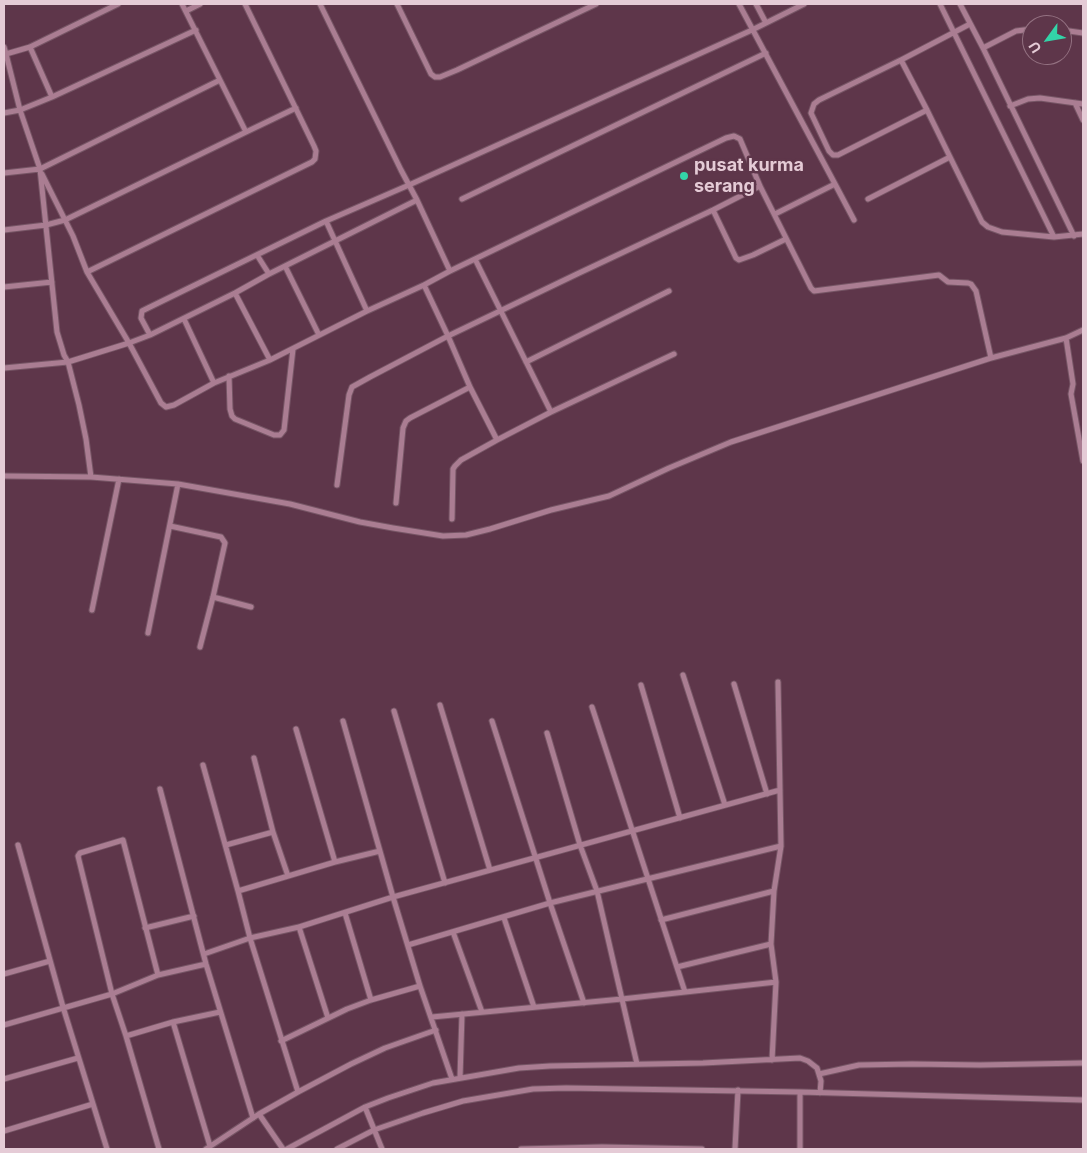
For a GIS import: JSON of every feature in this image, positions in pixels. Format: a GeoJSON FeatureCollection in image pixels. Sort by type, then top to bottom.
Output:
{"type":"FeatureCollection","features":[{"type":"Feature","properties":{"kind":"street"},"geometry":{"type":"LineString","coordinates":[[5,54],[30,48],[118,4]]}},
{"type":"Feature","properties":{"kind":"street"},"geometry":{"type":"LineString","coordinates":[[182,4],[246,132]]}},
{"type":"Feature","properties":{"kind":"street"},"geometry":{"type":"LineString","coordinates":[[186,11],[200,4]]}},
{"type":"Feature","properties":{"kind":"street"},"geometry":{"type":"LineString","coordinates":[[87,272],[315,159],[316,151],[245,4]]}},
{"type":"Feature","properties":{"kind":"street"},"geometry":{"type":"LineString","coordinates":[[320,4],[417,200],[450,272]]}},
{"type":"Feature","properties":{"kind":"street"},"geometry":{"type":"LineString","coordinates":[[397,4],[431,74],[435,77],[440,77],[457,70],[596,4]]}},
{"type":"Feature","properties":{"kind":"street"},"geometry":{"type":"LineString","coordinates":[[739,4],[854,220]]}},
{"type":"Feature","properties":{"kind":"street"},"geometry":{"type":"LineString","coordinates":[[756,4],[766,23]]}},
{"type":"Feature","properties":{"kind":"street"},"geometry":{"type":"LineString","coordinates":[[150,335],[141,318],[142,311],[326,221],[752,30],[804,4]]}},
{"type":"Feature","properties":{"kind":"street"},"geometry":{"type":"LineString","coordinates":[[940,4],[1054,237]]}},
{"type":"Feature","properties":{"kind":"street"},"geometry":{"type":"LineString","coordinates":[[960,4],[1074,236]]}},
{"type":"Feature","properties":{"kind":"street"},"geometry":{"type":"LineString","coordinates":[[927,110],[838,155],[833,155],[829,152],[811,113],[814,104],[970,24]]}},
{"type":"Feature","properties":{"kind":"street"},"geometry":{"type":"LineString","coordinates":[[4,112],[20,110],[52,97],[196,30]]}},
{"type":"Feature","properties":{"kind":"street"},"geometry":{"type":"LineString","coordinates":[[983,48],[1016,31],[1022,30]]}},
{"type":"Feature","properties":{"kind":"street"},"geometry":{"type":"LineString","coordinates":[[4,47],[20,110],[40,169],[65,220],[87,272],[129,343],[161,403],[166,407],[174,405],[229,376],[270,360],[367,311],[726,138],[734,136],[740,139],[760,186],[809,285],[814,291],[936,275],[941,276],[948,282],[971,284],[976,291],[991,358]]}},
{"type":"Feature","properties":{"kind":"street"},"geometry":{"type":"LineString","coordinates":[[30,48],[52,97]]}},
{"type":"Feature","properties":{"kind":"street"},"geometry":{"type":"LineString","coordinates":[[462,199],[766,53]]}},
{"type":"Feature","properties":{"kind":"street"},"geometry":{"type":"LineString","coordinates":[[901,60],[982,222],[988,227],[1002,232],[1054,237],[1083,234]]}},
{"type":"Feature","properties":{"kind":"street"},"geometry":{"type":"LineString","coordinates":[[4,172],[40,169],[220,80]]}},
{"type":"Feature","properties":{"kind":"street"},"geometry":{"type":"LineString","coordinates":[[1010,106],[1028,99],[1040,98],[1083,104]]}},
{"type":"Feature","properties":{"kind":"street"},"geometry":{"type":"LineString","coordinates":[[1075,103],[1083,120]]}},
{"type":"Feature","properties":{"kind":"street"},"geometry":{"type":"LineString","coordinates":[[4,230],[46,225],[65,220],[296,108]]}},
{"type":"Feature","properties":{"kind":"street"},"geometry":{"type":"LineString","coordinates":[[868,199],[950,157]]}},
{"type":"Feature","properties":{"kind":"street"},"geometry":{"type":"LineString","coordinates":[[40,169],[57,332],[68,362],[79,405],[91,477]]}},
{"type":"Feature","properties":{"kind":"street"},"geometry":{"type":"LineString","coordinates":[[775,214],[835,184]]}},
{"type":"Feature","properties":{"kind":"street"},"geometry":{"type":"LineString","coordinates":[[337,485],[349,395],[352,387],[448,336],[760,186]]}},
{"type":"Feature","properties":{"kind":"street"},"geometry":{"type":"LineString","coordinates":[[4,368],[68,362],[150,335],[417,200]]}},
{"type":"Feature","properties":{"kind":"street"},"geometry":{"type":"LineString","coordinates":[[713,210],[736,258],[739,260],[786,239]]}},
{"type":"Feature","properties":{"kind":"street"},"geometry":{"type":"LineString","coordinates":[[326,221],[367,311]]}},
{"type":"Feature","properties":{"kind":"street"},"geometry":{"type":"LineString","coordinates":[[257,255],[268,274]]}},
{"type":"Feature","properties":{"kind":"street"},"geometry":{"type":"LineString","coordinates":[[475,259],[551,412]]}},
{"type":"Feature","properties":{"kind":"street"},"geometry":{"type":"LineString","coordinates":[[285,266],[318,335]]}},
{"type":"Feature","properties":{"kind":"street"},"geometry":{"type":"LineString","coordinates":[[4,287],[52,282]]}},
{"type":"Feature","properties":{"kind":"street"},"geometry":{"type":"LineString","coordinates":[[424,285],[470,387],[497,440]]}},
{"type":"Feature","properties":{"kind":"street"},"geometry":{"type":"LineString","coordinates":[[526,362],[669,291]]}},
{"type":"Feature","properties":{"kind":"street"},"geometry":{"type":"LineString","coordinates":[[234,293],[270,360]]}},
{"type":"Feature","properties":{"kind":"street"},"geometry":{"type":"LineString","coordinates":[[184,319],[214,383]]}},
{"type":"Feature","properties":{"kind":"street"},"geometry":{"type":"LineString","coordinates":[[4,476],[91,477],[178,484],[290,504],[360,522],[393,528],[443,536],[466,535],[551,510],[609,496],[731,442],[991,358],[1066,338],[1083,330]]}},
{"type":"Feature","properties":{"kind":"street"},"geometry":{"type":"LineString","coordinates":[[1066,338],[1073,384],[1071,394],[1072,405],[1083,461]]}},
{"type":"Feature","properties":{"kind":"street"},"geometry":{"type":"LineString","coordinates":[[229,376],[232,416],[274,435],[280,435],[284,430],[293,349]]}},
{"type":"Feature","properties":{"kind":"street"},"geometry":{"type":"LineString","coordinates":[[452,519],[454,469],[461,460],[551,412],[674,354]]}},
{"type":"Feature","properties":{"kind":"street"},"geometry":{"type":"LineString","coordinates":[[396,503],[402,428],[410,418],[470,387]]}},
{"type":"Feature","properties":{"kind":"street"},"geometry":{"type":"LineString","coordinates":[[92,610],[119,479]]}},
{"type":"Feature","properties":{"kind":"street"},"geometry":{"type":"LineString","coordinates":[[148,633],[178,484]]}},
{"type":"Feature","properties":{"kind":"street"},"geometry":{"type":"LineString","coordinates":[[170,526],[221,537],[224,541],[225,546],[200,647]]}},
{"type":"Feature","properties":{"kind":"street"},"geometry":{"type":"LineString","coordinates":[[213,597],[251,607]]}},
{"type":"Feature","properties":{"kind":"street"},"geometry":{"type":"LineString","coordinates":[[683,675],[724,805]]}},
{"type":"Feature","properties":{"kind":"street"},"geometry":{"type":"LineString","coordinates":[[772,1060],[776,982],[771,944],[774,891],[781,846],[778,682]]}},
{"type":"Feature","properties":{"kind":"street"},"geometry":{"type":"LineString","coordinates":[[734,684],[767,794]]}},
{"type":"Feature","properties":{"kind":"street"},"geometry":{"type":"LineString","coordinates":[[640,685],[680,818]]}},
{"type":"Feature","properties":{"kind":"street"},"geometry":{"type":"LineString","coordinates":[[440,705],[490,870]]}},
{"type":"Feature","properties":{"kind":"street"},"geometry":{"type":"LineString","coordinates":[[592,707],[685,992]]}},
{"type":"Feature","properties":{"kind":"street"},"geometry":{"type":"LineString","coordinates":[[394,711],[445,883]]}},
{"type":"Feature","properties":{"kind":"street"},"geometry":{"type":"LineString","coordinates":[[343,721],[420,986],[452,1080]]}},
{"type":"Feature","properties":{"kind":"street"},"geometry":{"type":"LineString","coordinates":[[492,721],[550,903],[584,1002]]}},
{"type":"Feature","properties":{"kind":"street"},"geometry":{"type":"LineString","coordinates":[[296,729],[335,862]]}},
{"type":"Feature","properties":{"kind":"street"},"geometry":{"type":"LineString","coordinates":[[547,733],[580,845],[597,891],[637,1064]]}},
{"type":"Feature","properties":{"kind":"street"},"geometry":{"type":"LineString","coordinates":[[254,758],[273,832],[288,876]]}},
{"type":"Feature","properties":{"kind":"street"},"geometry":{"type":"LineString","coordinates":[[203,765],[250,938],[298,1092]]}},
{"type":"Feature","properties":{"kind":"street"},"geometry":{"type":"LineString","coordinates":[[160,789],[206,964],[253,1118]]}},
{"type":"Feature","properties":{"kind":"street"},"geometry":{"type":"LineString","coordinates":[[204,954],[250,938],[299,927],[393,897],[780,790]]}},
{"type":"Feature","properties":{"kind":"street"},"geometry":{"type":"LineString","coordinates":[[226,845],[273,832]]}},
{"type":"Feature","properties":{"kind":"street"},"geometry":{"type":"LineString","coordinates":[[158,975],[123,840],[79,854],[112,994],[159,1149]]}},
{"type":"Feature","properties":{"kind":"street"},"geometry":{"type":"LineString","coordinates":[[18,845],[63,1008],[108,1149]]}},
{"type":"Feature","properties":{"kind":"street"},"geometry":{"type":"LineString","coordinates":[[408,945],[550,903],[781,846]]}},
{"type":"Feature","properties":{"kind":"street"},"geometry":{"type":"LineString","coordinates":[[238,890],[380,851]]}},
{"type":"Feature","properties":{"kind":"street"},"geometry":{"type":"LineString","coordinates":[[661,920],[774,891]]}},
{"type":"Feature","properties":{"kind":"street"},"geometry":{"type":"LineString","coordinates":[[344,913],[371,1000]]}},
{"type":"Feature","properties":{"kind":"street"},"geometry":{"type":"LineString","coordinates":[[145,928],[194,916]]}},
{"type":"Feature","properties":{"kind":"street"},"geometry":{"type":"LineString","coordinates":[[504,918],[534,1008]]}},
{"type":"Feature","properties":{"kind":"street"},"geometry":{"type":"LineString","coordinates":[[299,927],[328,1018]]}},
{"type":"Feature","properties":{"kind":"street"},"geometry":{"type":"LineString","coordinates":[[453,932],[482,1012]]}},
{"type":"Feature","properties":{"kind":"street"},"geometry":{"type":"LineString","coordinates":[[677,967],[771,944]]}},
{"type":"Feature","properties":{"kind":"street"},"geometry":{"type":"LineString","coordinates":[[4,974],[50,961]]}},
{"type":"Feature","properties":{"kind":"street"},"geometry":{"type":"LineString","coordinates":[[4,1025],[112,994],[158,975],[206,964]]}},
{"type":"Feature","properties":{"kind":"street"},"geometry":{"type":"LineString","coordinates":[[432,1017],[776,982]]}},
{"type":"Feature","properties":{"kind":"street"},"geometry":{"type":"LineString","coordinates":[[281,1041],[371,1000],[420,986]]}},
{"type":"Feature","properties":{"kind":"street"},"geometry":{"type":"LineString","coordinates":[[126,1036],[173,1022],[220,1012]]}},
{"type":"Feature","properties":{"kind":"street"},"geometry":{"type":"LineString","coordinates":[[460,1078],[462,1014]]}},
{"type":"Feature","properties":{"kind":"street"},"geometry":{"type":"LineString","coordinates":[[173,1022],[208,1148],[253,1118],[351,1064],[385,1048],[436,1030]]}},
{"type":"Feature","properties":{"kind":"street"},"geometry":{"type":"LineString","coordinates":[[4,1079],[78,1058]]}},
{"type":"Feature","properties":{"kind":"street"},"geometry":{"type":"LineString","coordinates":[[260,1114],[285,1149],[414,1089],[433,1083],[519,1068],[703,1063],[800,1058],[808,1060],[818,1071],[821,1081],[820,1093]]}},
{"type":"Feature","properties":{"kind":"street"},"geometry":{"type":"LineString","coordinates":[[818,1071],[859,1065],[1083,1063]]}},
{"type":"Feature","properties":{"kind":"street"},"geometry":{"type":"LineString","coordinates":[[338,1149],[373,1127],[463,1101],[533,1089],[738,1090],[1083,1100]]}},
{"type":"Feature","properties":{"kind":"street"},"geometry":{"type":"LineString","coordinates":[[735,1149],[738,1090]]}},
{"type":"Feature","properties":{"kind":"street"},"geometry":{"type":"LineString","coordinates":[[800,1092],[800,1149]]}},
{"type":"Feature","properties":{"kind":"street"},"geometry":{"type":"LineString","coordinates":[[4,1131],[93,1104]]}},
{"type":"Feature","properties":{"kind":"street"},"geometry":{"type":"LineString","coordinates":[[366,1110],[382,1149]]}},
{"type":"Feature","properties":{"kind":"street"},"geometry":{"type":"LineString","coordinates":[[521,1149],[584,1147],[702,1149]]}},
{"type":"Feature","properties":{"kind":"place","name":"pusat kurma serang"},"geometry":{"type":"Point","coordinates":[684,176]}}]}
